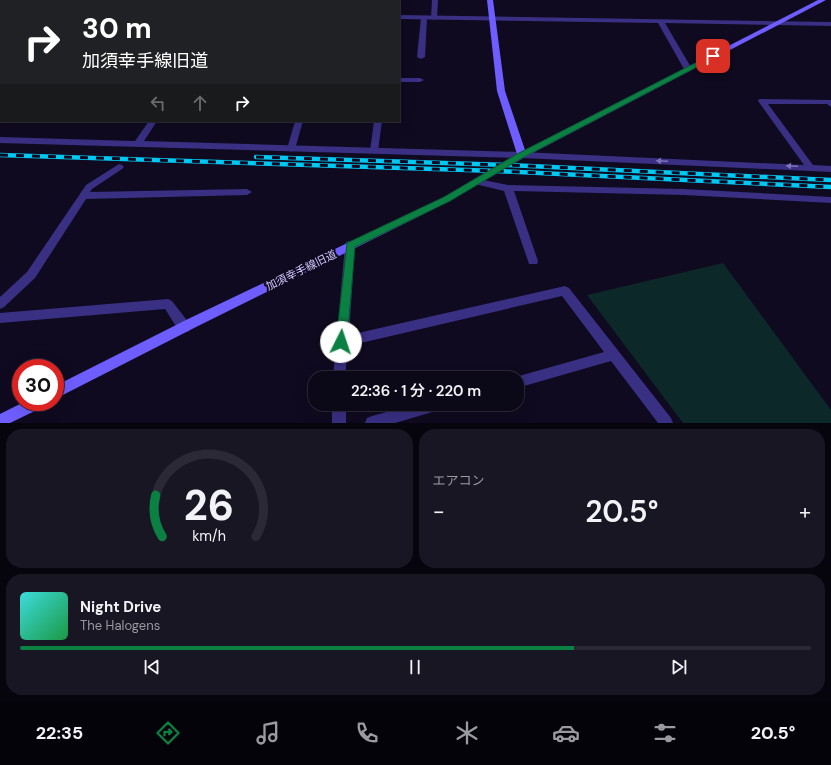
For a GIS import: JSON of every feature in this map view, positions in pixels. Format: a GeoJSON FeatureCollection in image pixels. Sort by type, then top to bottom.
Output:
{"type":"FeatureCollection","features":[{"type":"Feature","properties":{"kind":"street"},"geometry":{"type":"LineString","coordinates":[[434,18],[435,0]]}},
{"type":"Feature","properties":{"kind":"street"},"geometry":{"type":"LineString","coordinates":[[490,0],[501,91],[522,155]]}},
{"type":"Feature","properties":{"kind":"street","name":"加須幸手線旧道"},"geometry":{"type":"LineString","coordinates":[[64,388],[478,182],[522,155],[822,0]]}},
{"type":"Feature","properties":{"kind":"street"},"geometry":{"type":"LineString","coordinates":[[400,17],[831,24]]}},
{"type":"Feature","properties":{"kind":"street"},"geometry":{"type":"LineString","coordinates":[[421,56],[424,18]]}},
{"type":"Feature","properties":{"kind":"street"},"geometry":{"type":"LineString","coordinates":[[660,22],[688,69]]}},
{"type":"Feature","properties":{"kind":"street"},"geometry":{"type":"LineString","coordinates":[[400,80],[420,80]]}},
{"type":"Feature","properties":{"kind":"street"},"geometry":{"type":"LineString","coordinates":[[810,167],[762,101],[828,102],[831,104]]}},
{"type":"Feature","properties":{"kind":"street"},"geometry":{"type":"LineString","coordinates":[[138,144],[152,122]]}},
{"type":"Feature","properties":{"kind":"street"},"geometry":{"type":"LineString","coordinates":[[291,148],[300,122]]}},
{"type":"Feature","properties":{"kind":"street"},"geometry":{"type":"LineString","coordinates":[[374,151],[378,122]]}},
{"type":"Feature","properties":{"kind":"street"},"geometry":{"type":"LineString","coordinates":[[0,140],[522,155],[831,168]]}},
{"type":"Feature","properties":{"kind":"street"},"geometry":{"type":"LineString","coordinates":[[0,304],[31,275],[85,196],[89,187],[119,168]]}},
{"type":"Feature","properties":{"kind":"street"},"geometry":{"type":"LineString","coordinates":[[478,182],[508,188],[684,192],[831,200]]}},
{"type":"Feature","properties":{"kind":"street"},"geometry":{"type":"LineString","coordinates":[[508,188],[533,261]]}},
{"type":"Feature","properties":{"kind":"street"},"geometry":{"type":"LineString","coordinates":[[85,196],[247,192]]}},
{"type":"Feature","properties":{"kind":"street"},"geometry":{"type":"LineString","coordinates":[[339,371],[350,245]]}},
{"type":"Feature","properties":{"kind":"street"},"geometry":{"type":"LineString","coordinates":[[341,342],[565,291],[612,355],[666,423]]}},
{"type":"Feature","properties":{"kind":"street"},"geometry":{"type":"LineString","coordinates":[[0,318],[141,305],[168,304],[185,327]]}},
{"type":"Feature","properties":{"kind":"street"},"geometry":{"type":"LineString","coordinates":[[524,380],[612,355]]}},
{"type":"Feature","properties":{"kind":"street"},"geometry":{"type":"LineString","coordinates":[[0,421],[20,411]]}},
{"type":"Feature","properties":{"kind":"street"},"geometry":{"type":"LineString","coordinates":[[339,411],[339,423]]}},
{"type":"Feature","properties":{"kind":"street"},"geometry":{"type":"LineString","coordinates":[[372,423],[414,411]]}},
{"type":"Feature","properties":{"kind":"green space"},"geometry":{"type":"Polygon","coordinates":[[[723,263],[831,410],[831,423],[683,423],[587,295],[723,263]]]}},
{"type":"Feature","properties":{"kind":"railway"},"geometry":{"type":"LineString","coordinates":[[0,155],[497,171],[831,187]]}},
{"type":"Feature","properties":{"kind":"railway"},"geometry":{"type":"LineString","coordinates":[[256,157],[507,165],[831,180]]}},
{"type":"Feature","properties":{"kind":"route"},"geometry":{"type":"LineString","coordinates":[[341,342],[350,245],[447,199],[522,155],[713,56]]}}]}
